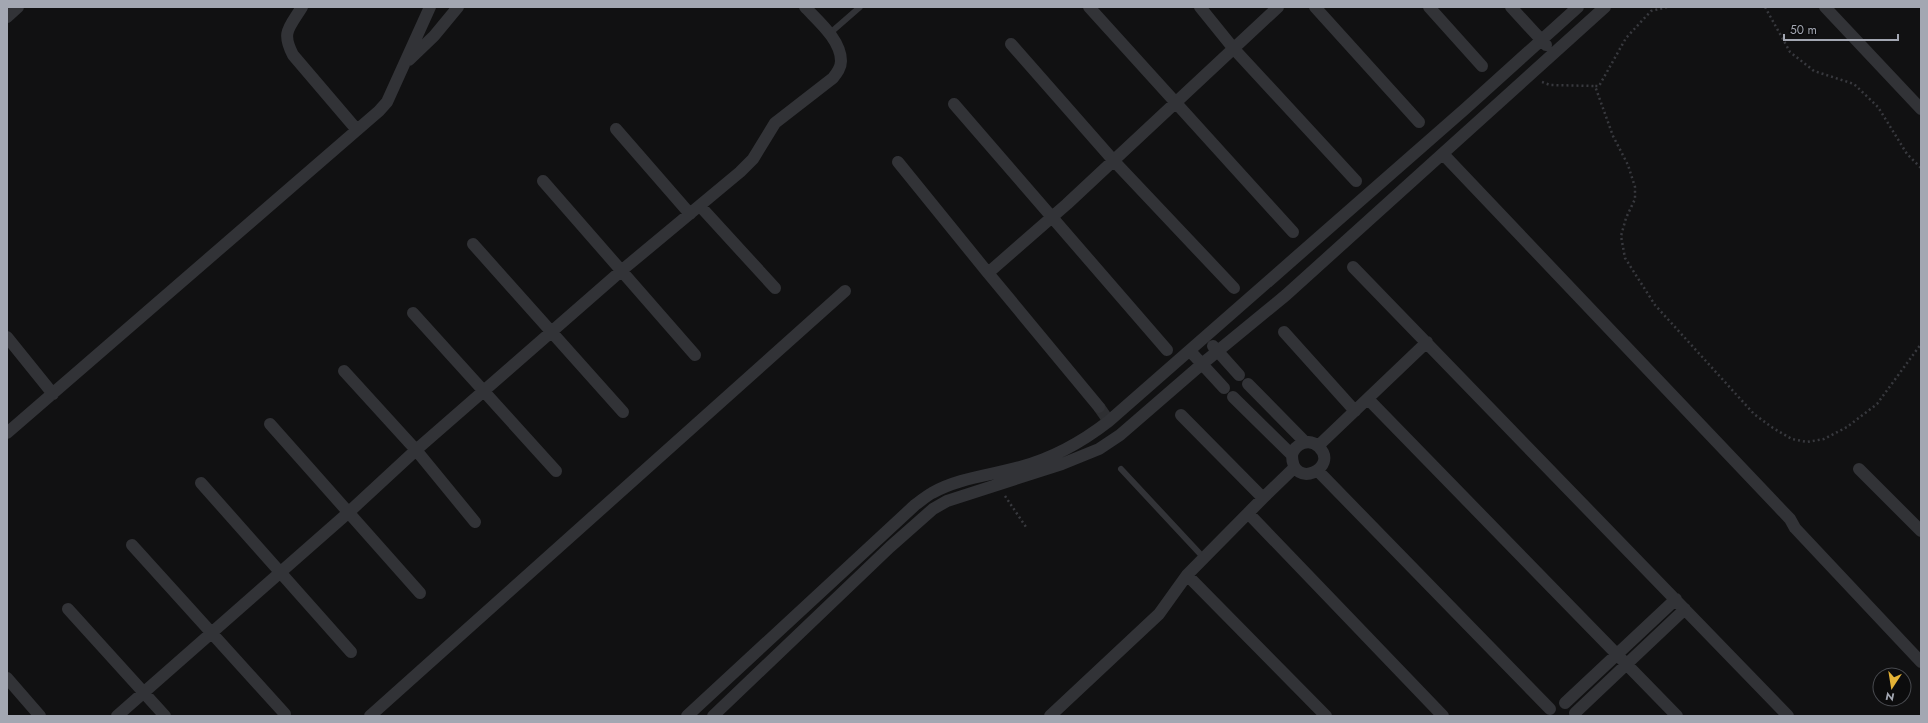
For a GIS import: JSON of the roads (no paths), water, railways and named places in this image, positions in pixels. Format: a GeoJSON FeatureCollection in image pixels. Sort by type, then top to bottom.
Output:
{"type":"FeatureCollection","features":[{"type":"Feature","properties":{"kind":"street"},"geometry":{"type":"LineString","coordinates":[[7,17],[18,7]]}},
{"type":"Feature","properties":{"kind":"street"},"geometry":{"type":"LineString","coordinates":[[302,7],[287,32],[286,41],[293,55],[357,130]]}},
{"type":"Feature","properties":{"kind":"street"},"geometry":{"type":"LineString","coordinates":[[7,433],[357,130],[387,102],[430,7]]}},
{"type":"Feature","properties":{"kind":"street"},"geometry":{"type":"LineString","coordinates":[[406,62],[434,36],[458,7]]}},
{"type":"Feature","properties":{"kind":"street"},"geometry":{"type":"LineString","coordinates":[[117,716],[349,512],[416,450],[621,271],[740,172],[753,159],[775,124],[833,78],[840,69],[841,61],[838,50],[829,34],[805,7]]}},
{"type":"Feature","properties":{"kind":"street"},"geometry":{"type":"LineString","coordinates":[[1089,7],[1174,103],[1293,232]]}},
{"type":"Feature","properties":{"kind":"street"},"geometry":{"type":"LineString","coordinates":[[1200,7],[1234,49],[1356,182]]}},
{"type":"Feature","properties":{"kind":"street"},"geometry":{"type":"LineString","coordinates":[[988,273],[1051,217],[1278,7]]}},
{"type":"Feature","properties":{"kind":"street"},"geometry":{"type":"LineString","coordinates":[[1315,7],[1419,122]]}},
{"type":"Feature","properties":{"kind":"street"},"geometry":{"type":"LineString","coordinates":[[1429,7],[1482,66]]}},
{"type":"Feature","properties":{"kind":"street"},"geometry":{"type":"LineString","coordinates":[[1511,7],[1554,53]]}},
{"type":"Feature","properties":{"kind":"street"},"geometry":{"type":"LineString","coordinates":[[1060,459],[1088,438],[1108,419],[1190,351],[1578,7]]}},
{"type":"Feature","properties":{"kind":"street"},"geometry":{"type":"LineString","coordinates":[[713,716],[890,547],[933,509],[947,501],[997,484],[1024,472],[1060,459],[1099,449],[1120,435],[1217,351],[1286,295],[1605,7]]}},
{"type":"Feature","properties":{"kind":"street"},"geometry":{"type":"LineString","coordinates":[[1825,7],[1921,109]]}},
{"type":"Feature","properties":{"kind":"street"},"geometry":{"type":"LineString","coordinates":[[1011,44],[1113,160],[1234,288]]}},
{"type":"Feature","properties":{"kind":"street"},"geometry":{"type":"LineString","coordinates":[[954,104],[1167,350]]}},
{"type":"Feature","properties":{"kind":"street"},"geometry":{"type":"LineString","coordinates":[[616,129],[690,214]]}},
{"type":"Feature","properties":{"kind":"street"},"geometry":{"type":"LineString","coordinates":[[1442,154],[1785,513],[1795,528],[1921,662]]}},
{"type":"Feature","properties":{"kind":"street"},"geometry":{"type":"LineString","coordinates":[[898,162],[1098,407]]}},
{"type":"Feature","properties":{"kind":"street"},"geometry":{"type":"LineString","coordinates":[[543,181],[695,355]]}},
{"type":"Feature","properties":{"kind":"street"},"geometry":{"type":"LineString","coordinates":[[700,206],[775,288]]}},
{"type":"Feature","properties":{"kind":"street"},"geometry":{"type":"LineString","coordinates":[[473,244],[624,412]]}},
{"type":"Feature","properties":{"kind":"street"},"geometry":{"type":"LineString","coordinates":[[1353,267],[1788,716]]}},
{"type":"Feature","properties":{"kind":"street"},"geometry":{"type":"LineString","coordinates":[[370,716],[845,291]]}},
{"type":"Feature","properties":{"kind":"street"},"geometry":{"type":"LineString","coordinates":[[413,312],[556,470]]}},
{"type":"Feature","properties":{"kind":"street"},"geometry":{"type":"LineString","coordinates":[[1284,332],[1355,411]]}},
{"type":"Feature","properties":{"kind":"street"},"geometry":{"type":"LineString","coordinates":[[7,337],[53,394]]}},
{"type":"Feature","properties":{"kind":"street"},"geometry":{"type":"LineString","coordinates":[[1206,337],[1239,375]]}},
{"type":"Feature","properties":{"kind":"street"},"geometry":{"type":"LineString","coordinates":[[1318,446],[1427,342]]}},
{"type":"Feature","properties":{"kind":"street"},"geometry":{"type":"LineString","coordinates":[[1190,351],[1224,388]]}},
{"type":"Feature","properties":{"kind":"street"},"geometry":{"type":"LineString","coordinates":[[344,371],[416,450],[475,522]]}},
{"type":"Feature","properties":{"kind":"street"},"geometry":{"type":"LineString","coordinates":[[1248,384],[1305,442]]}},
{"type":"Feature","properties":{"kind":"street"},"geometry":{"type":"LineString","coordinates":[[1233,397],[1292,455]]}},
{"type":"Feature","properties":{"kind":"street"},"geometry":{"type":"LineString","coordinates":[[1368,399],[1677,716]]}},
{"type":"Feature","properties":{"kind":"street"},"geometry":{"type":"LineString","coordinates":[[1181,415],[1263,498]]}},
{"type":"Feature","properties":{"kind":"street"},"geometry":{"type":"LineString","coordinates":[[1108,419],[1120,435]]}},
{"type":"Feature","properties":{"kind":"street"},"geometry":{"type":"LineString","coordinates":[[270,424],[420,593]]}},
{"type":"Feature","properties":{"kind":"street"},"geometry":{"type":"LineString","coordinates":[[1305,442],[1312,442],[1318,446],[1322,451],[1324,458],[1318,471],[1305,474],[1294,468],[1292,462],[1292,455],[1296,447],[1305,442]]}},
{"type":"Feature","properties":{"kind":"street"},"geometry":{"type":"LineString","coordinates":[[1050,716],[1159,614],[1187,575],[1294,468]]}},
{"type":"Feature","properties":{"kind":"street"},"geometry":{"type":"LineString","coordinates":[[1859,469],[1921,531]]}},
{"type":"Feature","properties":{"kind":"street"},"geometry":{"type":"LineString","coordinates":[[1318,471],[1548,712],[1557,704],[1565,703],[1571,706],[1576,714],[1626,664],[1685,609]]}},
{"type":"Feature","properties":{"kind":"street"},"geometry":{"type":"LineString","coordinates":[[687,716],[915,505],[932,493],[950,485],[1024,472]]}},
{"type":"Feature","properties":{"kind":"street"},"geometry":{"type":"LineString","coordinates":[[201,483],[351,652]]}},
{"type":"Feature","properties":{"kind":"street"},"geometry":{"type":"LineString","coordinates":[[1248,513],[1442,716]]}},
{"type":"Feature","properties":{"kind":"street"},"geometry":{"type":"LineString","coordinates":[[132,545],[285,714]]}},
{"type":"Feature","properties":{"kind":"street"},"geometry":{"type":"LineString","coordinates":[[1187,575],[1326,716]]}},
{"type":"Feature","properties":{"kind":"street"},"geometry":{"type":"LineString","coordinates":[[1565,703],[1676,599]]}},
{"type":"Feature","properties":{"kind":"street"},"geometry":{"type":"LineString","coordinates":[[68,609],[164,716]]}},
{"type":"Feature","properties":{"kind":"street"},"geometry":{"type":"LineString","coordinates":[[7,678],[40,716]]}},
{"type":"Feature","properties":{"kind":"lane"},"geometry":{"type":"LineString","coordinates":[[829,34],[860,7]]}},
{"type":"Feature","properties":{"kind":"lane"},"geometry":{"type":"LineString","coordinates":[[1121,469],[1204,557]]}},
{"type":"Feature","properties":{"kind":"tunnel"},"geometry":{"type":"LineString","coordinates":[[1099,407],[1106,417]]}}]}
